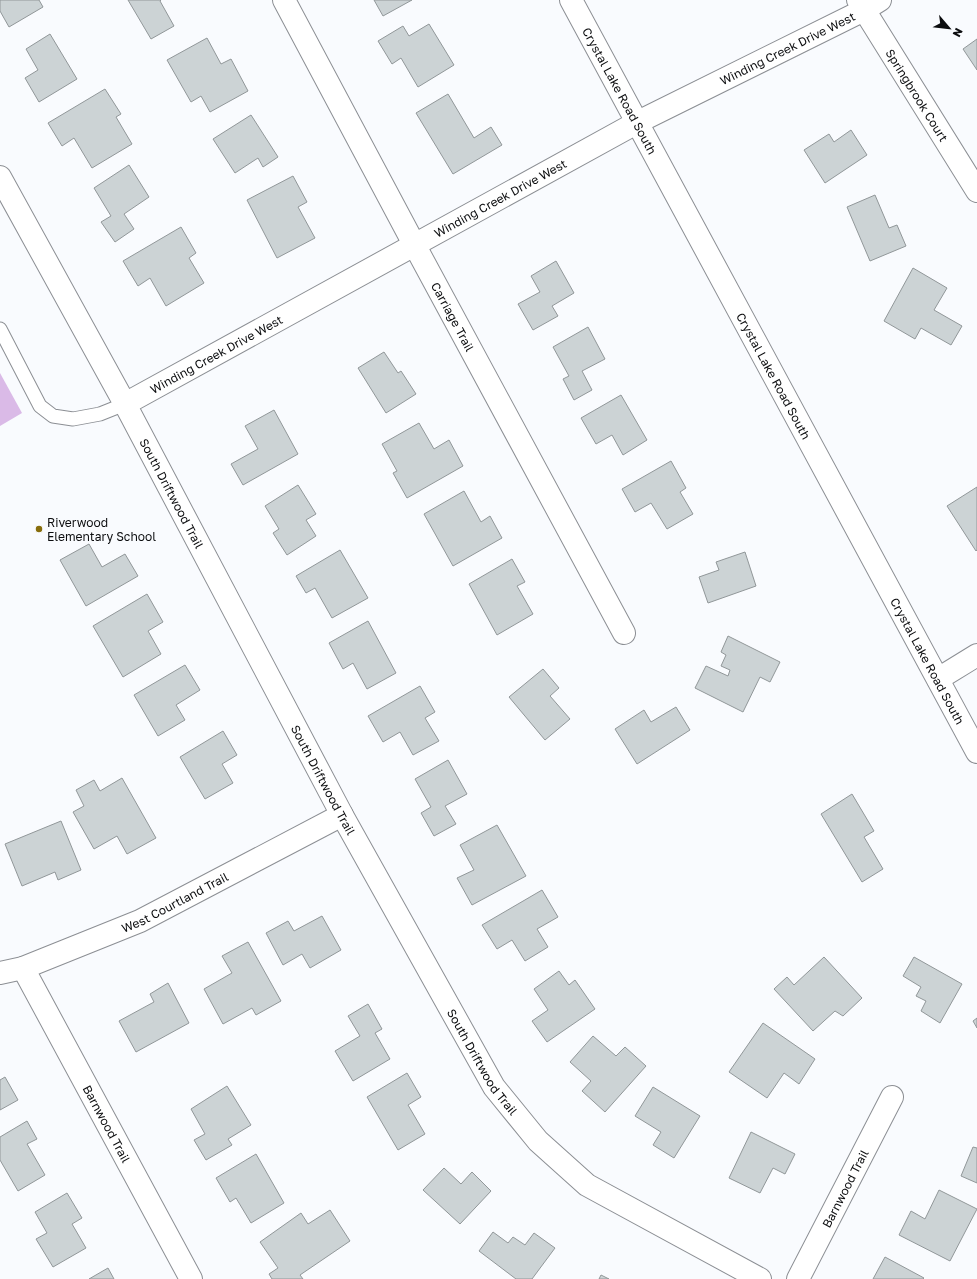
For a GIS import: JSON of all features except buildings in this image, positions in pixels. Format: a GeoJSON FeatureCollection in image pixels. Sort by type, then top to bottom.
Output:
{"type":"FeatureCollection","features":[{"type":"Feature","properties":{"kind":"street","name":"Carriage Trail"},"geometry":{"type":"LineString","coordinates":[[284,0],[624,633]]}},
{"type":"Feature","properties":{"kind":"street","name":"Crystal Lake Road South"},"geometry":{"type":"LineString","coordinates":[[571,0],[977,752]]}},
{"type":"Feature","properties":{"kind":"street","name":"Winding Creek Drive West"},"geometry":{"type":"LineString","coordinates":[[125,404],[415,246],[638,122],[868,3]]}},
{"type":"Feature","properties":{"kind":"street","name":"Springbrook Court"},"geometry":{"type":"LineString","coordinates":[[868,3],[977,190]]}},
{"type":"Feature","properties":{"kind":"street","name":"South Driftwood Trail"},"geometry":{"type":"LineString","coordinates":[[0,177],[125,404],[342,815],[494,1088],[538,1141],[587,1185],[760,1279]]}},
{"type":"Feature","properties":{"kind":"street"},"geometry":{"type":"LineString","coordinates":[[938,679],[977,655]]}},
{"type":"Feature","properties":{"kind":"street","name":"West Courtland Trail"},"geometry":{"type":"LineString","coordinates":[[0,973],[22,968],[140,922],[342,815]]}},
{"type":"Feature","properties":{"kind":"street","name":"Barnwood Trail"},"geometry":{"type":"LineString","coordinates":[[22,968],[191,1279]]}},
{"type":"Feature","properties":{"kind":"street","name":"Barnwood Trail"},"geometry":{"type":"LineString","coordinates":[[798,1279],[892,1097]]}},
{"type":"Feature","properties":{"kind":"lane"},"geometry":{"type":"LineString","coordinates":[[0,330],[40,406],[53,416],[72,419],[100,414],[125,404]]}},
{"type":"Feature","properties":{"kind":"shaded area"},"geometry":{"type":"Polygon","coordinates":[[[0,373],[22,413],[0,426],[0,373]]]}},
{"type":"Feature","properties":{"kind":"place","name":"Riverwood Elementary School"},"geometry":{"type":"Point","coordinates":[39,529]}}]}
